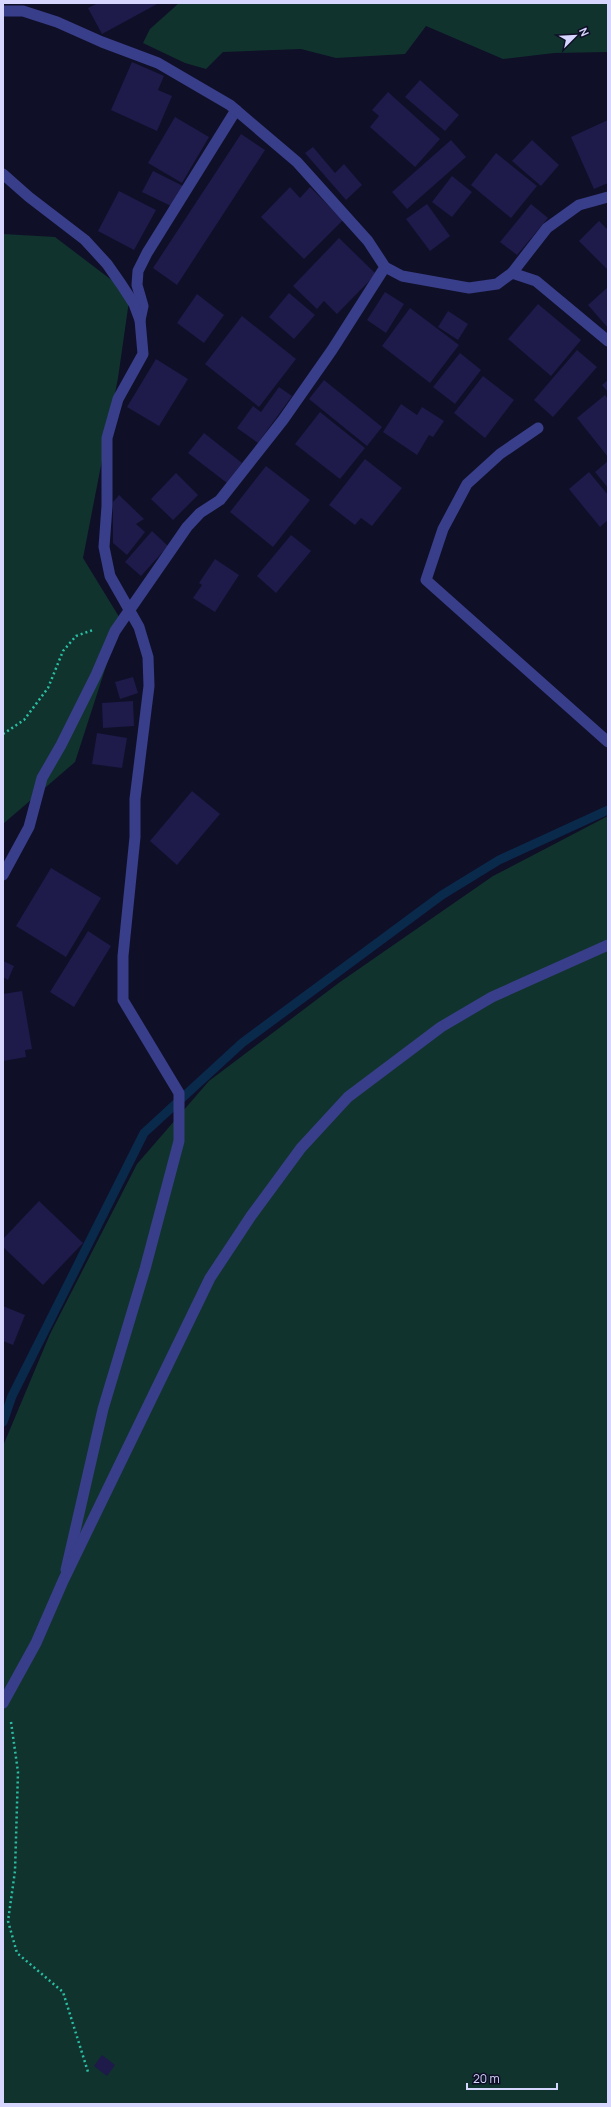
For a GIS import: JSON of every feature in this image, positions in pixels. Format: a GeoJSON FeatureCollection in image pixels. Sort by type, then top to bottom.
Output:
{"type":"FeatureCollection","features":[{"type":"Feature","properties":{"kind":"street"},"geometry":{"type":"LineString","coordinates":[[3,11],[23,11],[57,22],[102,42],[158,63],[236,110],[297,162],[368,241],[385,267],[402,276],[469,288],[497,284],[512,273],[547,228],[579,205],[608,197]]}},
{"type":"Feature","properties":{"kind":"street"},"geometry":{"type":"LineString","coordinates":[[140,320],[143,306],[137,285],[138,271],[236,110]]}},
{"type":"Feature","properties":{"kind":"street"},"geometry":{"type":"LineString","coordinates":[[3,174],[29,197],[85,240],[121,284],[134,304],[140,320],[143,354],[118,399],[107,438],[107,506],[104,547],[110,576],[138,627],[148,657],[149,686],[135,799],[135,837],[123,956],[123,1000],[179,1093],[179,1141],[143,1276],[103,1409],[63,1580]]}},
{"type":"Feature","properties":{"kind":"street"},"geometry":{"type":"LineString","coordinates":[[3,875],[29,827],[42,778],[93,682],[115,631],[187,527],[200,513],[220,500],[283,420],[332,350],[385,267]]}},
{"type":"Feature","properties":{"kind":"street"},"geometry":{"type":"LineString","coordinates":[[512,273],[536,281],[608,341]]}},
{"type":"Feature","properties":{"kind":"street"},"geometry":{"type":"LineString","coordinates":[[538,428],[500,454],[467,484],[443,529],[426,580],[608,742]]}},
{"type":"Feature","properties":{"kind":"street"},"geometry":{"type":"LineString","coordinates":[[5,1699],[36,1643],[63,1580],[210,1278],[251,1216],[301,1148],[348,1097],[441,1027],[492,997],[608,945]]}},
{"type":"Feature","properties":{"kind":"path"},"geometry":{"type":"LineString","coordinates":[[3,734],[24,720],[48,688],[63,651],[76,636],[100,627],[115,631]]}},
{"type":"Feature","properties":{"kind":"path"},"geometry":{"type":"LineString","coordinates":[[5,1699],[18,1772],[15,1871],[8,1921],[17,1953],[63,1992],[88,2072]]}},
{"type":"Feature","properties":{"kind":"green space"},"geometry":{"type":"Polygon","coordinates":[[[179,3],[608,3],[608,52],[554,53],[503,59],[426,26],[405,54],[336,58],[301,49],[223,52],[206,69],[185,63],[143,43],[150,29],[179,3]]]}},
{"type":"Feature","properties":{"kind":"green space"},"geometry":{"type":"Polygon","coordinates":[[[3,234],[55,237],[130,294],[118,378],[83,558],[121,620],[75,762],[3,824],[3,234]]]}},
{"type":"Feature","properties":{"kind":"green space"},"geometry":{"type":"Polygon","coordinates":[[[608,816],[608,2104],[3,2104],[3,1446],[50,1334],[137,1164],[209,1081],[340,982],[493,876],[608,816]]]}},
{"type":"Feature","properties":{"kind":"building"},"geometry":{"type":"Polygon","coordinates":[[[98,3],[159,3],[102,34],[88,8],[98,3]]]}},
{"type":"Feature","properties":{"kind":"building"},"geometry":{"type":"Polygon","coordinates":[[[132,62],[164,76],[158,90],[172,96],[157,131],[111,110],[132,62]]]}},
{"type":"Feature","properties":{"kind":"building"},"geometry":{"type":"Polygon","coordinates":[[[420,80],[459,115],[445,131],[405,97],[420,80]]]}},
{"type":"Feature","properties":{"kind":"building"},"geometry":{"type":"Polygon","coordinates":[[[388,92],[440,139],[415,167],[370,127],[379,116],[372,110],[388,92]]]}},
{"type":"Feature","properties":{"kind":"building"},"geometry":{"type":"Polygon","coordinates":[[[175,117],[209,137],[182,183],[148,163],[175,117]]]}},
{"type":"Feature","properties":{"kind":"building"},"geometry":{"type":"Polygon","coordinates":[[[608,120],[608,183],[594,189],[571,137],[608,120]]]}},
{"type":"Feature","properties":{"kind":"building"},"geometry":{"type":"Polygon","coordinates":[[[241,134],[265,150],[177,285],[153,268],[241,134]]]}},
{"type":"Feature","properties":{"kind":"building"},"geometry":{"type":"Polygon","coordinates":[[[451,140],[466,157],[407,209],[392,192],[451,140]]]}},
{"type":"Feature","properties":{"kind":"building"},"geometry":{"type":"Polygon","coordinates":[[[532,140],[559,165],[541,186],[512,161],[532,140]]]}},
{"type":"Feature","properties":{"kind":"building"},"geometry":{"type":"Polygon","coordinates":[[[313,147],[335,173],[344,164],[362,185],[346,200],[305,153],[313,147]]]}},
{"type":"Feature","properties":{"kind":"building"},"geometry":{"type":"Polygon","coordinates":[[[496,153],[537,186],[511,218],[471,185],[496,153]]]}},
{"type":"Feature","properties":{"kind":"building"},"geometry":{"type":"Polygon","coordinates":[[[153,171],[183,186],[173,207],[142,192],[153,171]]]}},
{"type":"Feature","properties":{"kind":"building"},"geometry":{"type":"Polygon","coordinates":[[[452,176],[472,192],[452,217],[432,202],[452,176]]]}},
{"type":"Feature","properties":{"kind":"building"},"geometry":{"type":"Polygon","coordinates":[[[290,187],[300,198],[310,187],[343,220],[304,259],[261,217],[290,187]]]}},
{"type":"Feature","properties":{"kind":"building"},"geometry":{"type":"Polygon","coordinates":[[[119,191],[156,210],[134,250],[98,231],[119,191]]]}},
{"type":"Feature","properties":{"kind":"building"},"geometry":{"type":"Polygon","coordinates":[[[427,204],[450,236],[430,251],[406,219],[427,204]]]}},
{"type":"Feature","properties":{"kind":"building"},"geometry":{"type":"Polygon","coordinates":[[[531,204],[548,218],[517,255],[500,242],[531,204]]]}},
{"type":"Feature","properties":{"kind":"building"},"geometry":{"type":"Polygon","coordinates":[[[599,221],[608,230],[608,270],[579,241],[599,221]]]}},
{"type":"Feature","properties":{"kind":"building"},"geometry":{"type":"Polygon","coordinates":[[[339,238],[376,274],[337,314],[324,301],[317,309],[293,286],[339,238]]]}},
{"type":"Feature","properties":{"kind":"building"},"geometry":{"type":"Polygon","coordinates":[[[608,287],[608,328],[588,305],[608,287]]]}},
{"type":"Feature","properties":{"kind":"building"},"geometry":{"type":"Polygon","coordinates":[[[385,292],[404,304],[386,333],[367,320],[385,292]]]}},
{"type":"Feature","properties":{"kind":"building"},"geometry":{"type":"Polygon","coordinates":[[[289,293],[315,315],[294,339],[269,317],[289,293]]]}},
{"type":"Feature","properties":{"kind":"building"},"geometry":{"type":"Polygon","coordinates":[[[197,294],[224,315],[204,343],[177,323],[197,294]]]}},
{"type":"Feature","properties":{"kind":"building"},"geometry":{"type":"Polygon","coordinates":[[[538,304],[581,340],[551,376],[508,339],[538,304]]]}},
{"type":"Feature","properties":{"kind":"building"},"geometry":{"type":"Polygon","coordinates":[[[410,308],[459,345],[430,383],[382,346],[410,308]]]}},
{"type":"Feature","properties":{"kind":"building"},"geometry":{"type":"Polygon","coordinates":[[[448,311],[468,324],[458,340],[438,327],[448,311]]]}},
{"type":"Feature","properties":{"kind":"building"},"geometry":{"type":"Polygon","coordinates":[[[242,316],[296,359],[259,407],[205,364],[242,316]]]}},
{"type":"Feature","properties":{"kind":"building"},"geometry":{"type":"Polygon","coordinates":[[[577,350],[597,367],[553,417],[534,400],[577,350]]]}},
{"type":"Feature","properties":{"kind":"building"},"geometry":{"type":"Polygon","coordinates":[[[460,353],[481,370],[455,404],[433,387],[460,353]]]}},
{"type":"Feature","properties":{"kind":"building"},"geometry":{"type":"Polygon","coordinates":[[[156,359],[188,379],[159,426],[127,407],[156,359]]]}},
{"type":"Feature","properties":{"kind":"building"},"geometry":{"type":"Polygon","coordinates":[[[483,376],[514,400],[485,438],[454,413],[483,376]]]}},
{"type":"Feature","properties":{"kind":"building"},"geometry":{"type":"Polygon","coordinates":[[[324,380],[382,427],[367,446],[309,399],[324,380]]]}},
{"type":"Feature","properties":{"kind":"building"},"geometry":{"type":"Polygon","coordinates":[[[608,380],[608,392],[602,385],[608,380]]]}},
{"type":"Feature","properties":{"kind":"building"},"geometry":{"type":"Polygon","coordinates":[[[279,387],[292,396],[258,443],[237,428],[253,406],[261,412],[279,387]]]}},
{"type":"Feature","properties":{"kind":"building"},"geometry":{"type":"Polygon","coordinates":[[[605,395],[608,399],[608,457],[577,418],[605,395]]]}},
{"type":"Feature","properties":{"kind":"building"},"geometry":{"type":"Polygon","coordinates":[[[401,404],[417,415],[422,407],[444,421],[433,437],[429,435],[417,455],[383,432],[401,404]]]}},
{"type":"Feature","properties":{"kind":"building"},"geometry":{"type":"Polygon","coordinates":[[[320,412],[365,448],[340,479],[295,444],[320,412]]]}},
{"type":"Feature","properties":{"kind":"building"},"geometry":{"type":"Polygon","coordinates":[[[204,433],[242,463],[227,483],[188,453],[204,433]]]}},
{"type":"Feature","properties":{"kind":"building"},"geometry":{"type":"Polygon","coordinates":[[[365,459],[402,488],[372,526],[361,518],[355,525],[329,505],[365,459]]]}},
{"type":"Feature","properties":{"kind":"building"},"geometry":{"type":"Polygon","coordinates":[[[608,461],[608,488],[595,472],[608,461]]]}},
{"type":"Feature","properties":{"kind":"building"},"geometry":{"type":"Polygon","coordinates":[[[266,466],[310,500],[273,547],[230,512],[266,466]]]}},
{"type":"Feature","properties":{"kind":"building"},"geometry":{"type":"Polygon","coordinates":[[[589,472],[608,495],[608,520],[600,527],[569,489],[589,472]]]}},
{"type":"Feature","properties":{"kind":"building"},"geometry":{"type":"Polygon","coordinates":[[[176,473],[198,495],[173,520],[151,499],[176,473]]]}},
{"type":"Feature","properties":{"kind":"building"},"geometry":{"type":"Polygon","coordinates":[[[119,495],[144,519],[136,524],[145,532],[127,555],[113,543],[113,502],[119,495]]]}},
{"type":"Feature","properties":{"kind":"building"},"geometry":{"type":"Polygon","coordinates":[[[152,531],[168,546],[141,576],[125,562],[152,531]]]}},
{"type":"Feature","properties":{"kind":"building"},"geometry":{"type":"Polygon","coordinates":[[[291,535],[311,551],[276,593],[257,576],[291,535]]]}},
{"type":"Feature","properties":{"kind":"building"},"geometry":{"type":"Polygon","coordinates":[[[215,559],[239,575],[215,612],[193,598],[202,585],[199,583],[215,559]]]}},
{"type":"Feature","properties":{"kind":"building"},"geometry":{"type":"Polygon","coordinates":[[[133,677],[138,693],[120,699],[115,682],[133,677]]]}},
{"type":"Feature","properties":{"kind":"building"},"geometry":{"type":"Polygon","coordinates":[[[133,701],[134,726],[103,728],[102,703],[133,701]]]}},
{"type":"Feature","properties":{"kind":"building"},"geometry":{"type":"Polygon","coordinates":[[[97,733],[127,738],[122,768],[92,764],[97,733]]]}},
{"type":"Feature","properties":{"kind":"building"},"geometry":{"type":"Polygon","coordinates":[[[192,791],[220,814],[177,865],[150,841],[192,791]]]}},
{"type":"Feature","properties":{"kind":"building"},"geometry":{"type":"Polygon","coordinates":[[[51,868],[101,898],[66,957],[16,926],[51,868]]]}},
{"type":"Feature","properties":{"kind":"building"},"geometry":{"type":"Polygon","coordinates":[[[88,931],[111,946],[74,1007],[50,992],[88,931]]]}},
{"type":"Feature","properties":{"kind":"building"},"geometry":{"type":"Polygon","coordinates":[[[3,961],[14,966],[8,980],[3,977],[3,961]]]}},
{"type":"Feature","properties":{"kind":"building"},"geometry":{"type":"Polygon","coordinates":[[[22,991],[32,1049],[25,1050],[26,1057],[3,1061],[3,994],[22,991]]]}},
{"type":"Feature","properties":{"kind":"building"},"geometry":{"type":"Polygon","coordinates":[[[39,1201],[83,1243],[43,1285],[3,1247],[3,1239],[39,1201]]]}},
{"type":"Feature","properties":{"kind":"building"},"geometry":{"type":"Polygon","coordinates":[[[3,1306],[25,1315],[13,1345],[3,1341],[3,1306]]]}},
{"type":"Feature","properties":{"kind":"building"},"geometry":{"type":"Polygon","coordinates":[[[102,2055],[115,2065],[107,2076],[94,2066],[102,2055]]]}},
{"type":"Feature","properties":{"kind":"waterway"},"geometry":{"type":"LineString","coordinates":[[3,1422],[12,1396],[144,1133],[242,1043],[442,895],[499,860],[608,810]]}}]}
